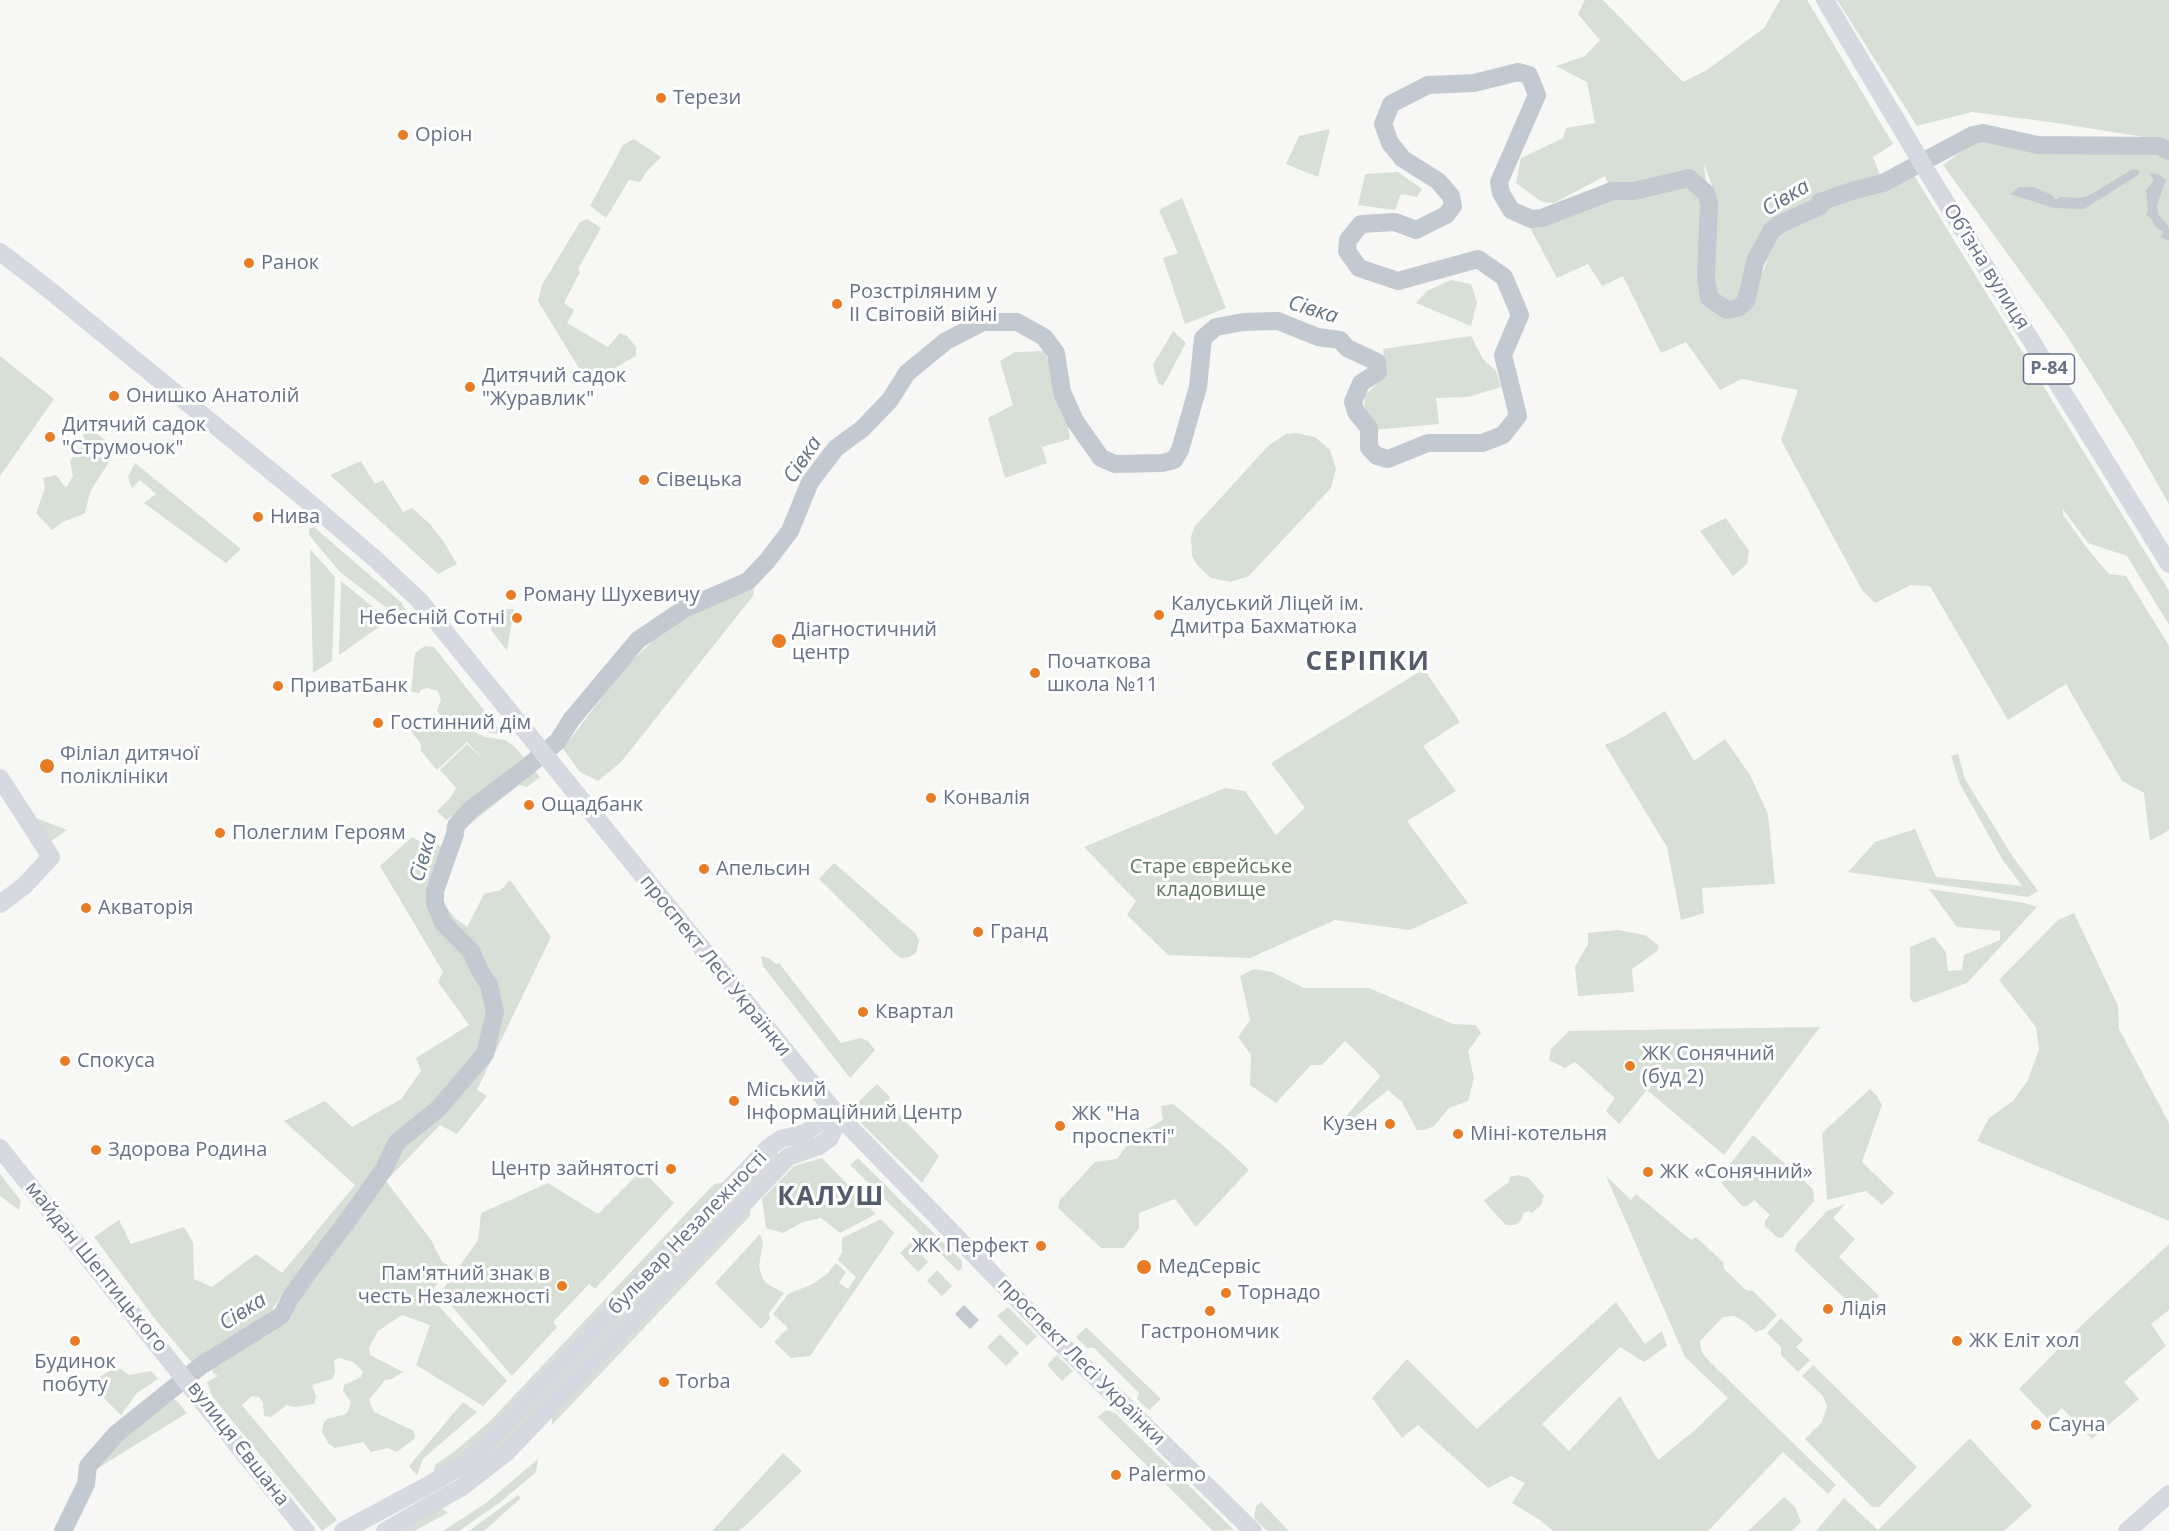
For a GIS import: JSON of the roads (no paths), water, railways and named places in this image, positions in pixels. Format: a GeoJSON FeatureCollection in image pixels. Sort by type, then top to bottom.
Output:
{"type":"FeatureCollection","features":[{"type":"Feature","properties":{"kind":"main road","name":"Обʼїзна вулиця"},"geometry":{"type":"LineString","coordinates":[[1825,0],[1929,175],[2169,564]]}},
{"type":"Feature","properties":{"kind":"main road","name":"проспект Лесі Українки"},"geometry":{"type":"LineString","coordinates":[[0,252],[56,295],[299,494],[373,557],[427,610],[835,1112],[1048,1331],[1253,1531]]}},
{"type":"Feature","properties":{"kind":"main road"},"geometry":{"type":"LineString","coordinates":[[0,778],[51,857],[24,886],[0,904]]}},
{"type":"Feature","properties":{"kind":"main road"},"geometry":{"type":"LineString","coordinates":[[816,1088],[819,1114],[824,1131]]}},
{"type":"Feature","properties":{"kind":"main road"},"geometry":{"type":"LineString","coordinates":[[824,1131],[836,1124],[835,1112]]}},
{"type":"Feature","properties":{"kind":"main road"},"geometry":{"type":"LineString","coordinates":[[824,1131],[860,1139]]}},
{"type":"Feature","properties":{"kind":"main road","name":"бульвар Незалежності"},"geometry":{"type":"LineString","coordinates":[[343,1531],[458,1468],[476,1454],[768,1148],[781,1139],[824,1131],[819,1146],[788,1157],[506,1453],[462,1487],[385,1531]]}},
{"type":"Feature","properties":{"kind":"main road","name":"майдан Шептицького"},"geometry":{"type":"LineString","coordinates":[[0,1149],[169,1358]]}},
{"type":"Feature","properties":{"kind":"main road","name":"вулиця Євшана"},"geometry":{"type":"LineString","coordinates":[[169,1358],[306,1531]]}},
{"type":"Feature","properties":{"kind":"main road"},"geometry":{"type":"LineString","coordinates":[[2127,1531],[2169,1494]]}},
{"type":"Feature","properties":{"kind":"waterway","name":"Сівка"},"geometry":{"type":"LineString","coordinates":[[63,1531],[86,1484],[88,1466],[116,1434],[202,1365],[282,1315],[291,1297],[384,1169],[397,1142],[438,1109],[485,1054],[495,1012],[489,985],[471,951],[443,923],[435,903],[435,891],[456,826],[470,810],[558,741],[571,720],[638,640],[684,609],[748,581],[790,531],[810,482],[836,448],[862,429],[890,400],[907,373],[946,341],[983,322],[1017,322],[1044,337],[1056,353],[1062,392],[1075,421],[1101,458],[1115,464],[1162,463],[1174,460],[1180,450],[1198,387],[1203,338],[1216,327],[1243,322],[1278,321],[1318,337],[1340,340],[1347,348],[1377,362],[1378,372],[1361,383],[1353,402],[1356,412],[1369,428],[1369,448],[1377,456],[1388,459],[1428,443],[1482,443],[1503,435],[1518,416],[1503,355],[1520,315],[1504,277],[1478,259],[1398,281],[1359,268],[1347,251],[1348,240],[1361,224],[1395,222],[1416,230],[1446,215],[1453,206],[1451,196],[1438,181],[1403,159],[1390,143],[1383,124],[1391,104],[1428,85],[1474,83],[1518,72],[1529,75],[1537,95],[1499,182],[1501,193],[1511,210],[1531,219],[1542,218],[1612,191],[1634,191],[1689,178],[1706,193],[1709,203],[1706,277],[1709,298],[1727,310],[1738,308],[1746,301],[1756,259],[1772,230],[1780,224],[1820,206],[1820,202],[1883,183],[1973,135],[1983,133],[2038,145],[2159,146],[2169,151]]}},
{"type":"Feature","properties":{"kind":"place","name":"Терези"},"geometry":{"type":"Point","coordinates":[661,98]}},
{"type":"Feature","properties":{"kind":"place","name":"Оріон"},"geometry":{"type":"Point","coordinates":[403,135]}},
{"type":"Feature","properties":{"kind":"place","name":"Ранок"},"geometry":{"type":"Point","coordinates":[249,263]}},
{"type":"Feature","properties":{"kind":"place","name":"Розстріляним у II Світовій війні"},"geometry":{"type":"Point","coordinates":[837,304]}},
{"type":"Feature","properties":{"kind":"place","name":"Дитячий садок \"Журавлик\""},"geometry":{"type":"Point","coordinates":[470,387]}},
{"type":"Feature","properties":{"kind":"place","name":"Онишко Анатолій"},"geometry":{"type":"Point","coordinates":[114,396]}},
{"type":"Feature","properties":{"kind":"place","name":"Дитячий садок \"Струмочок\""},"geometry":{"type":"Point","coordinates":[50,437]}},
{"type":"Feature","properties":{"kind":"place","name":"Сівецька"},"geometry":{"type":"Point","coordinates":[644,480]}},
{"type":"Feature","properties":{"kind":"place","name":"Нива"},"geometry":{"type":"Point","coordinates":[258,517]}},
{"type":"Feature","properties":{"kind":"place","name":"Роману Шухевичу"},"geometry":{"type":"Point","coordinates":[511,595]}},
{"type":"Feature","properties":{"kind":"place","name":"Калуський Ліцей ім. Дмитра Бахматюка"},"geometry":{"type":"Point","coordinates":[1159,615]}},
{"type":"Feature","properties":{"kind":"place","name":"Небесній Сотні"},"geometry":{"type":"Point","coordinates":[517,618]}},
{"type":"Feature","properties":{"kind":"place","name":"Діагностичний центр"},"geometry":{"type":"Point","coordinates":[779,641]}},
{"type":"Feature","properties":{"kind":"place","name":"Початкова школа №11"},"geometry":{"type":"Point","coordinates":[1035,673]}},
{"type":"Feature","properties":{"kind":"place","name":"ПриватБанк"},"geometry":{"type":"Point","coordinates":[278,686]}},
{"type":"Feature","properties":{"kind":"place","name":"Гостинний дім"},"geometry":{"type":"Point","coordinates":[378,723]}},
{"type":"Feature","properties":{"kind":"place","name":"Філіал дитячої поліклініки"},"geometry":{"type":"Point","coordinates":[47,766]}},
{"type":"Feature","properties":{"kind":"place","name":"Конвалія"},"geometry":{"type":"Point","coordinates":[931,798]}},
{"type":"Feature","properties":{"kind":"place","name":"Ощадбанк"},"geometry":{"type":"Point","coordinates":[529,805]}},
{"type":"Feature","properties":{"kind":"place","name":"Полеглим Героям"},"geometry":{"type":"Point","coordinates":[220,833]}},
{"type":"Feature","properties":{"kind":"place","name":"Апельсин"},"geometry":{"type":"Point","coordinates":[704,869]}},
{"type":"Feature","properties":{"kind":"place","name":"Акваторія"},"geometry":{"type":"Point","coordinates":[86,908]}},
{"type":"Feature","properties":{"kind":"place","name":"Гранд"},"geometry":{"type":"Point","coordinates":[978,932]}},
{"type":"Feature","properties":{"kind":"place","name":"Квартал"},"geometry":{"type":"Point","coordinates":[863,1012]}},
{"type":"Feature","properties":{"kind":"place","name":"Спокуса"},"geometry":{"type":"Point","coordinates":[65,1061]}},
{"type":"Feature","properties":{"kind":"place","name":"ЖК Сонячний (буд 2)"},"geometry":{"type":"Point","coordinates":[1630,1066]}},
{"type":"Feature","properties":{"kind":"place","name":"Міський Інформаційний Центр"},"geometry":{"type":"Point","coordinates":[734,1101]}},
{"type":"Feature","properties":{"kind":"place","name":"Кузен"},"geometry":{"type":"Point","coordinates":[1390,1124]}},
{"type":"Feature","properties":{"kind":"place","name":"ЖК \"На проспекті\""},"geometry":{"type":"Point","coordinates":[1060,1126]}},
{"type":"Feature","properties":{"kind":"place","name":"Міні-котельня"},"geometry":{"type":"Point","coordinates":[1458,1134]}},
{"type":"Feature","properties":{"kind":"place","name":"Здорова Родина"},"geometry":{"type":"Point","coordinates":[96,1150]}},
{"type":"Feature","properties":{"kind":"place","name":"Центр зайнятості"},"geometry":{"type":"Point","coordinates":[671,1169]}},
{"type":"Feature","properties":{"kind":"place","name":"ЖК «Сонячний»"},"geometry":{"type":"Point","coordinates":[1648,1172]}},
{"type":"Feature","properties":{"kind":"place","name":"ЖК Перфект"},"geometry":{"type":"Point","coordinates":[1041,1246]}},
{"type":"Feature","properties":{"kind":"place","name":"МедСервіс"},"geometry":{"type":"Point","coordinates":[1144,1267]}},
{"type":"Feature","properties":{"kind":"place","name":"Пам'ятний знак в честь Незалежності"},"geometry":{"type":"Point","coordinates":[562,1286]}},
{"type":"Feature","properties":{"kind":"place","name":"Торнадо"},"geometry":{"type":"Point","coordinates":[1226,1293]}},
{"type":"Feature","properties":{"kind":"place","name":"Лідія"},"geometry":{"type":"Point","coordinates":[1828,1309]}},
{"type":"Feature","properties":{"kind":"place","name":"Гастрономчик"},"geometry":{"type":"Point","coordinates":[1210,1311]}},
{"type":"Feature","properties":{"kind":"place","name":"Будинок побуту"},"geometry":{"type":"Point","coordinates":[75,1341]}},
{"type":"Feature","properties":{"kind":"place","name":"ЖК Еліт хол"},"geometry":{"type":"Point","coordinates":[1957,1341]}},
{"type":"Feature","properties":{"kind":"place","name":"Torba"},"geometry":{"type":"Point","coordinates":[664,1382]}},
{"type":"Feature","properties":{"kind":"place","name":"Сауна"},"geometry":{"type":"Point","coordinates":[2036,1425]}},
{"type":"Feature","properties":{"kind":"place","name":"Palermo"},"geometry":{"type":"Point","coordinates":[1116,1475]}},
{"type":"Feature","properties":{"kind":"district","name":"СЕРІПКИ"},"geometry":{"type":"Point","coordinates":[1368,663]}},
{"type":"Feature","properties":{"kind":"district","name":"КАЛУШ"},"geometry":{"type":"Point","coordinates":[831,1198]}},
{"type":"Feature","properties":{"kind":"park label","name":"Старе єврейське кладовище"},"geometry":{"type":"Point","coordinates":[1211,878]}}]}
